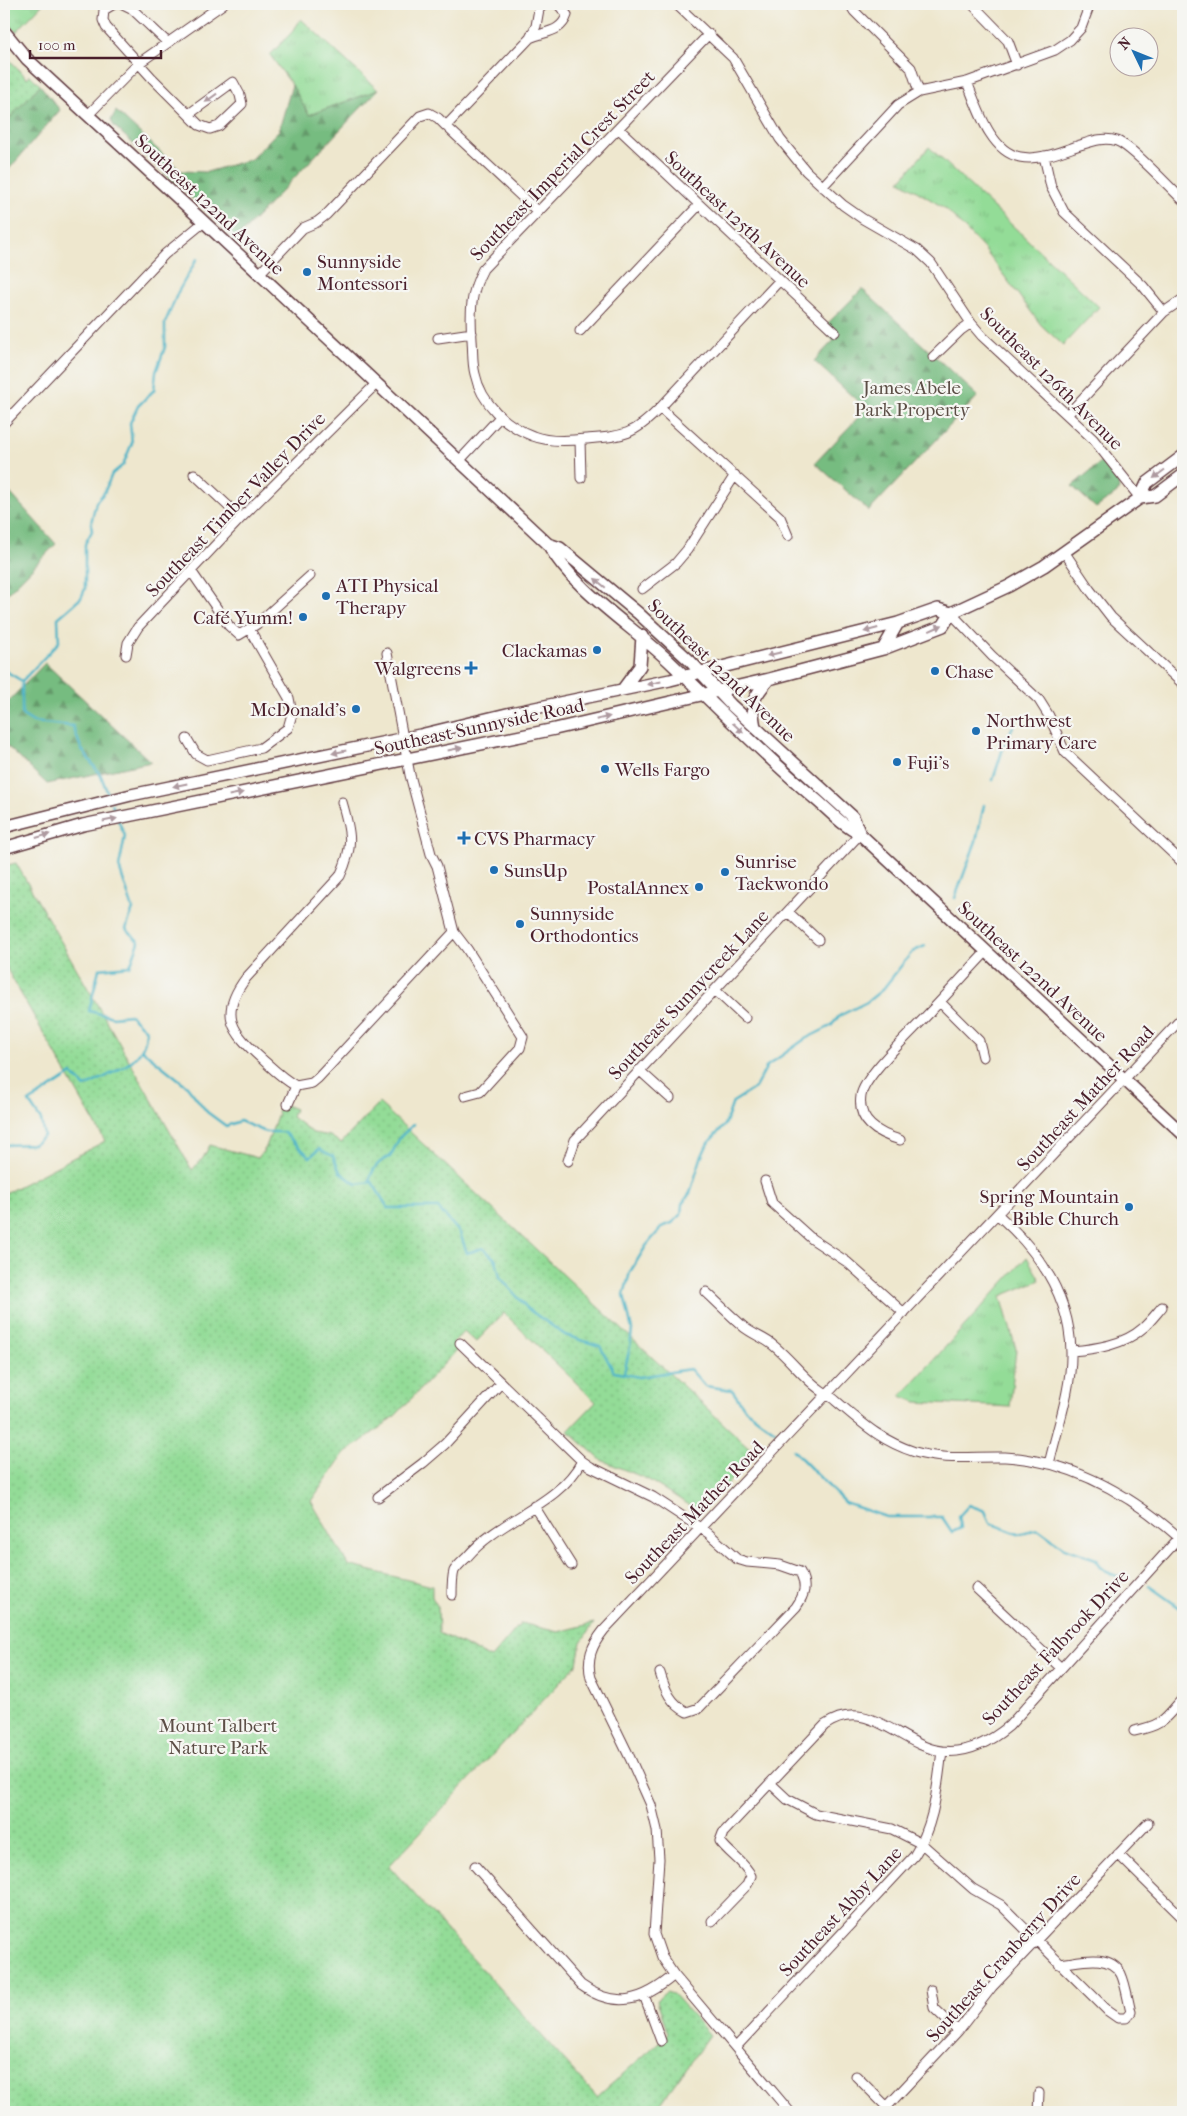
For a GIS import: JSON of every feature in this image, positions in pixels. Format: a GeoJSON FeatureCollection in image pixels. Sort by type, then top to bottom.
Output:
{"type":"FeatureCollection","features":[{"type":"Feature","properties":{"kind":"main road","name":"Southeast 122nd Avenue"},"geometry":{"type":"LineString","coordinates":[[4,31],[27,59],[460,460],[548,544],[578,582],[642,636],[787,775],[846,827],[860,834],[1183,1134]]}},
{"type":"Feature","properties":{"kind":"main road","name":"Southeast Sunnyside Road"},"geometry":{"type":"LineString","coordinates":[[1140,498],[1147,483],[1183,456]]}},
{"type":"Feature","properties":{"kind":"main road","name":"Southeast Sunnyside Road"},"geometry":{"type":"LineString","coordinates":[[4,848],[82,826],[137,814],[555,729],[769,679],[883,649],[943,626],[951,613],[1008,586],[1065,553],[1140,498],[1155,496],[1183,475]]}},
{"type":"Feature","properties":{"kind":"main road","name":"Southeast 122nd Avenue"},"geometry":{"type":"LineString","coordinates":[[548,544],[560,548],[638,613],[755,727],[853,817],[860,834]]}},
{"type":"Feature","properties":{"kind":"main road","name":"Southeast Sunnyside Road"},"geometry":{"type":"LineString","coordinates":[[4,827],[130,795],[404,739],[684,676],[898,623],[938,609],[951,613]]}},
{"type":"Feature","properties":{"kind":"main road"},"geometry":{"type":"LineString","coordinates":[[883,649],[898,623]]}},
{"type":"Feature","properties":{"kind":"main road"},"geometry":{"type":"LineString","coordinates":[[623,689],[640,666],[642,660],[642,636]]}},
{"type":"Feature","properties":{"kind":"main road"},"geometry":{"type":"LineString","coordinates":[[755,727],[752,712],[753,701],[769,679]]}},
{"type":"Feature","properties":{"kind":"main road"},"geometry":{"type":"LineString","coordinates":[[787,775],[793,774],[816,792],[825,792]]}},
{"type":"Feature","properties":{"kind":"street"},"geometry":{"type":"LineString","coordinates":[[114,4],[104,10],[103,20],[106,28],[199,125],[214,129],[219,126],[242,104],[240,95],[233,82],[189,114]]}},
{"type":"Feature","properties":{"kind":"street"},"geometry":{"type":"LineString","coordinates":[[123,4],[131,8],[167,42]]}},
{"type":"Feature","properties":{"kind":"street"},"geometry":{"type":"LineString","coordinates":[[88,115],[139,63],[223,4]]}},
{"type":"Feature","properties":{"kind":"street"},"geometry":{"type":"LineString","coordinates":[[446,126],[530,38],[536,26],[539,9],[545,4]]}},
{"type":"Feature","properties":{"kind":"street"},"geometry":{"type":"LineString","coordinates":[[530,38],[558,29],[564,24],[568,15],[558,4]]}},
{"type":"Feature","properties":{"kind":"street","name":"Southeast 126th Avenue"},"geometry":{"type":"LineString","coordinates":[[676,4],[733,58],[780,138],[806,171],[864,219],[909,245],[924,257],[949,287],[971,323],[982,336],[1068,414],[1098,444],[1140,498]]}},
{"type":"Feature","properties":{"kind":"street"},"geometry":{"type":"LineString","coordinates":[[850,4],[854,11],[911,68],[919,92]]}},
{"type":"Feature","properties":{"kind":"street"},"geometry":{"type":"LineString","coordinates":[[972,4],[1008,41],[1017,65]]}},
{"type":"Feature","properties":{"kind":"street"},"geometry":{"type":"LineString","coordinates":[[822,186],[898,104],[919,92],[967,82],[1055,50],[1070,40],[1081,28],[1090,4]]}},
{"type":"Feature","properties":{"kind":"street","name":"Southeast Imperial Crest Street"},"geometry":{"type":"LineString","coordinates":[[709,34],[483,269],[472,297],[475,374],[485,398],[500,417],[517,429],[534,437],[554,440],[580,440],[630,433],[645,424],[780,280]]}},
{"type":"Feature","properties":{"kind":"street"},"geometry":{"type":"LineString","coordinates":[[967,82],[986,127],[996,143],[1008,152],[1020,157],[1044,156],[1099,140],[1118,141],[1130,148],[1183,200]]}},
{"type":"Feature","properties":{"kind":"street"},"geometry":{"type":"LineString","coordinates":[[260,274],[303,228],[326,215],[420,116],[429,114],[438,118],[537,211]]}},
{"type":"Feature","properties":{"kind":"street","name":"Southeast 125th Avenue"},"geometry":{"type":"LineString","coordinates":[[619,129],[835,332]]}},
{"type":"Feature","properties":{"kind":"street"},"geometry":{"type":"LineString","coordinates":[[1044,156],[1051,187],[1064,212],[1143,286],[1164,312]]}},
{"type":"Feature","properties":{"kind":"street"},"geometry":{"type":"LineString","coordinates":[[580,331],[699,205]]}},
{"type":"Feature","properties":{"kind":"street"},"geometry":{"type":"LineString","coordinates":[[4,423],[168,252],[204,222]]}},
{"type":"Feature","properties":{"kind":"street"},"geometry":{"type":"LineString","coordinates":[[1068,414],[1164,312],[1183,300]]}},
{"type":"Feature","properties":{"kind":"street"},"geometry":{"type":"LineString","coordinates":[[933,357],[971,323]]}},
{"type":"Feature","properties":{"kind":"street"},"geometry":{"type":"LineString","coordinates":[[438,338],[472,333]]}},
{"type":"Feature","properties":{"kind":"street","name":"Southeast Timber Valley Drive"},"geometry":{"type":"LineString","coordinates":[[126,655],[132,634],[241,518],[377,383]]}},
{"type":"Feature","properties":{"kind":"street"},"geometry":{"type":"LineString","coordinates":[[660,408],[780,517],[788,536]]}},
{"type":"Feature","properties":{"kind":"street"},"geometry":{"type":"LineString","coordinates":[[460,460],[500,417]]}},
{"type":"Feature","properties":{"kind":"street"},"geometry":{"type":"LineString","coordinates":[[580,440],[581,478]]}},
{"type":"Feature","properties":{"kind":"street"},"geometry":{"type":"LineString","coordinates":[[194,474],[241,518]]}},
{"type":"Feature","properties":{"kind":"street"},"geometry":{"type":"LineString","coordinates":[[642,589],[676,563],[687,550],[734,475]]}},
{"type":"Feature","properties":{"kind":"street"},"geometry":{"type":"LineString","coordinates":[[1065,553],[1110,617],[1183,684]]}},
{"type":"Feature","properties":{"kind":"street"},"geometry":{"type":"LineString","coordinates":[[191,571],[229,626],[239,636],[250,630],[310,576]]}},
{"type":"Feature","properties":{"kind":"street"},"geometry":{"type":"LineString","coordinates":[[951,613],[992,656],[1039,700],[1049,716],[1065,752],[1183,863]]}},
{"type":"Feature","properties":{"kind":"street"},"geometry":{"type":"LineString","coordinates":[[187,739],[196,754],[207,760],[261,748],[288,728],[292,714],[289,698],[250,630]]}},
{"type":"Feature","properties":{"kind":"street"},"geometry":{"type":"LineString","coordinates":[[387,653],[407,759],[454,932],[467,949],[523,1037],[520,1048],[480,1092],[465,1096]]}},
{"type":"Feature","properties":{"kind":"street"},"geometry":{"type":"LineString","coordinates":[[342,802],[351,838],[347,861],[340,876],[237,990],[231,1002],[231,1023],[235,1032],[286,1080],[296,1086],[312,1083],[454,932]]}},
{"type":"Feature","properties":{"kind":"street","name":"Southeast Sunnycreek Lane"},"geometry":{"type":"LineString","coordinates":[[568,1161],[574,1140],[860,834]]}},
{"type":"Feature","properties":{"kind":"street"},"geometry":{"type":"LineString","coordinates":[[788,912],[818,940]]}},
{"type":"Feature","properties":{"kind":"street"},"geometry":{"type":"LineString","coordinates":[[900,1140],[884,1135],[874,1129],[864,1118],[860,1107],[861,1094],[876,1070],[986,952]]}},
{"type":"Feature","properties":{"kind":"street"},"geometry":{"type":"LineString","coordinates":[[714,990],[745,1018]]}},
{"type":"Feature","properties":{"kind":"street"},"geometry":{"type":"LineString","coordinates":[[940,1002],[979,1041],[983,1057]]}},
{"type":"Feature","properties":{"kind":"street","name":"Southeast Mather Road"},"geometry":{"type":"LineString","coordinates":[[790,2112],[674,1974],[662,1957],[654,1934],[659,1859],[657,1830],[651,1805],[630,1758],[593,1685],[589,1663],[595,1642],[604,1630],[1183,1017]]}},
{"type":"Feature","properties":{"kind":"street"},"geometry":{"type":"LineString","coordinates":[[639,1070],[670,1098]]}},
{"type":"Feature","properties":{"kind":"street"},"geometry":{"type":"LineString","coordinates":[[288,1104],[296,1086]]}},
{"type":"Feature","properties":{"kind":"street"},"geometry":{"type":"LineString","coordinates":[[765,1181],[772,1203],[812,1239],[847,1262],[904,1313]]}},
{"type":"Feature","properties":{"kind":"street"},"geometry":{"type":"LineString","coordinates":[[997,1214],[1029,1245],[1051,1278],[1065,1315],[1072,1351],[1070,1376],[1049,1464]]}},
{"type":"Feature","properties":{"kind":"street"},"geometry":{"type":"LineString","coordinates":[[706,1292],[744,1326],[774,1346],[817,1388],[827,1394],[870,1431],[896,1445],[915,1452],[954,1458],[1005,1457],[1049,1464],[1091,1479],[1124,1496],[1155,1517],[1181,1540]]}},
{"type":"Feature","properties":{"kind":"street"},"geometry":{"type":"LineString","coordinates":[[1072,1351],[1090,1349],[1131,1336],[1143,1328],[1162,1307]]}},
{"type":"Feature","properties":{"kind":"street"},"geometry":{"type":"LineString","coordinates":[[460,1343],[582,1461],[598,1471],[642,1490],[701,1529],[737,1559],[752,1563],[780,1565],[800,1572],[805,1582],[804,1595],[796,1607],[699,1708],[687,1712],[678,1708],[665,1688],[660,1673]]}},
{"type":"Feature","properties":{"kind":"street"},"geometry":{"type":"LineString","coordinates":[[378,1497],[445,1444],[501,1382]]}},
{"type":"Feature","properties":{"kind":"street"},"geometry":{"type":"LineString","coordinates":[[452,1595],[454,1571],[472,1550],[492,1532],[562,1488],[573,1476],[582,1461]]}},
{"type":"Feature","properties":{"kind":"street"},"geometry":{"type":"LineString","coordinates":[[534,1506],[570,1566]]}},
{"type":"Feature","properties":{"kind":"street","name":"Southeast Falbrook Drive"},"geometry":{"type":"LineString","coordinates":[[712,1921],[747,1885],[751,1876],[749,1870],[720,1841],[723,1833],[834,1718],[845,1715],[867,1716],[919,1744],[942,1751],[976,1747],[998,1735],[1009,1726],[1181,1540]]}},
{"type":"Feature","properties":{"kind":"street"},"geometry":{"type":"LineString","coordinates":[[976,1588],[1061,1668]]}},
{"type":"Feature","properties":{"kind":"street"},"geometry":{"type":"LineString","coordinates":[[1134,1731],[1154,1727],[1183,1698]]}},
{"type":"Feature","properties":{"kind":"street","name":"Southeast Abby Lane"},"geometry":{"type":"LineString","coordinates":[[736,2047],[902,1870],[922,1844],[934,1809],[942,1751]]}},
{"type":"Feature","properties":{"kind":"street"},"geometry":{"type":"LineString","coordinates":[[770,1783],[787,1799],[816,1814],[892,1829],[922,1844],[973,1889],[1002,1905],[1059,1964],[1108,2011],[1118,2018],[1126,2018],[1131,2012],[1121,1974],[1112,1965],[1099,1960],[1059,1964]]}},
{"type":"Feature","properties":{"kind":"street","name":"Southeast Cranberry Drive"},"geometry":{"type":"LineString","coordinates":[[884,2110],[958,2031],[992,1987],[1148,1823]]}},
{"type":"Feature","properties":{"kind":"street"},"geometry":{"type":"LineString","coordinates":[[1118,1854],[1183,1918]]}},
{"type":"Feature","properties":{"kind":"street"},"geometry":{"type":"LineString","coordinates":[[474,1866],[580,1985],[592,1993],[608,1999],[624,2000],[654,1991],[674,1974]]}},
{"type":"Feature","properties":{"kind":"street"},"geometry":{"type":"LineString","coordinates":[[931,1990],[934,2008],[958,2031]]}},
{"type":"Feature","properties":{"kind":"street"},"geometry":{"type":"LineString","coordinates":[[644,1995],[661,2041]]}},
{"type":"Feature","properties":{"kind":"street"},"geometry":{"type":"LineString","coordinates":[[856,2076],[884,2110]]}},
{"type":"Feature","properties":{"kind":"street"},"geometry":{"type":"LineString","coordinates":[[1038,2112],[1039,2092]]}},
{"type":"Feature","properties":{"kind":"green space"},"geometry":{"type":"Polygon","coordinates":[[[4,4],[43,4],[16,32],[4,18],[4,4]]]}},
{"type":"Feature","properties":{"kind":"green space"},"geometry":{"type":"Polygon","coordinates":[[[301,19],[378,90],[309,115],[292,85],[270,55],[293,31],[301,19]]]}},
{"type":"Feature","properties":{"kind":"green space"},"geometry":{"type":"Polygon","coordinates":[[[4,54],[27,78],[30,75],[40,85],[4,124],[4,54]]]}},
{"type":"Feature","properties":{"kind":"green space"},"geometry":{"type":"Polygon","coordinates":[[[40,85],[60,110],[4,175],[4,124],[40,85]]]}},
{"type":"Feature","properties":{"kind":"green space"},"geometry":{"type":"Polygon","coordinates":[[[292,85],[309,115],[378,90],[236,239],[114,126],[111,120],[116,111],[181,171],[207,172],[251,159],[279,130],[292,85]]]}},
{"type":"Feature","properties":{"kind":"green space"},"geometry":{"type":"Polygon","coordinates":[[[929,147],[1099,307],[1063,345],[1041,325],[984,249],[946,209],[900,181],[929,147]]]}},
{"type":"Feature","properties":{"kind":"green space","name":"James Abele Park Property"},"geometry":{"type":"Polygon","coordinates":[[[862,289],[978,396],[869,511],[815,463],[866,409],[814,361],[834,340],[822,329],[862,289]]]}},
{"type":"Feature","properties":{"kind":"green space"},"geometry":{"type":"Polygon","coordinates":[[[1101,462],[1118,482],[1119,488],[1117,493],[1096,508],[1072,486],[1101,462]]]}},
{"type":"Feature","properties":{"kind":"green space"},"geometry":{"type":"Polygon","coordinates":[[[4,486],[56,544],[4,597],[4,486]]]}},
{"type":"Feature","properties":{"kind":"green space"},"geometry":{"type":"Polygon","coordinates":[[[45,663],[151,762],[47,784],[4,743],[4,706],[45,663]]]}},
{"type":"Feature","properties":{"kind":"green space","name":"Mount Talbert Nature Park"},"geometry":{"type":"Polygon","coordinates":[[[16,863],[192,1170],[203,1158],[210,1145],[258,1158],[266,1147],[280,1103],[295,1109],[292,1117],[313,1133],[330,1136],[341,1143],[379,1103],[756,1454],[699,1511],[647,1479],[601,1460],[568,1431],[596,1402],[504,1313],[476,1342],[464,1331],[453,1343],[458,1349],[394,1417],[343,1455],[311,1501],[348,1565],[432,1586],[432,1597],[438,1607],[439,1633],[491,1658],[521,1623],[558,1632],[594,1623],[581,1642],[577,1664],[389,1866],[597,2097],[668,2034],[657,2000],[666,1992],[673,1994],[710,2035],[654,2112],[4,2112],[4,1194],[105,1141],[4,964],[4,866],[16,863]]]}},
{"type":"Feature","properties":{"kind":"green space"},"geometry":{"type":"Polygon","coordinates":[[[1027,1257],[1040,1280],[1001,1296],[1016,1349],[1010,1407],[916,1402],[901,1396],[1027,1257]]]}},
{"type":"Feature","properties":{"kind":"waterway"},"geometry":{"type":"LineString","coordinates":[[22,681],[59,642],[58,618],[81,598],[85,589],[85,544],[92,531],[91,523],[96,502],[104,493],[112,474],[123,465],[132,443],[130,423],[138,406],[154,390],[156,372],[165,347],[165,323],[178,292],[197,259]]}},
{"type":"Feature","properties":{"kind":"waterway"},"geometry":{"type":"LineString","coordinates":[[4,670],[22,681],[22,715],[33,722],[73,726],[81,748],[101,776],[109,797]]}},
{"type":"Feature","properties":{"kind":"waterway"},"geometry":{"type":"LineString","coordinates":[[993,780],[1005,742],[1018,717]]}},
{"type":"Feature","properties":{"kind":"waterway"},"geometry":{"type":"LineString","coordinates":[[112,804],[116,815]]}},
{"type":"Feature","properties":{"kind":"waterway"},"geometry":{"type":"LineString","coordinates":[[955,898],[976,841],[984,805]]}},
{"type":"Feature","properties":{"kind":"waterway"},"geometry":{"type":"LineString","coordinates":[[4,1145],[34,1144],[44,1136],[41,1120],[29,1102],[72,1074],[85,1087],[115,1072],[133,1059],[145,1042],[146,1030],[130,1015],[113,1017],[89,1011],[99,969],[130,966],[139,942],[126,929],[133,909],[119,867],[125,836],[118,820]]}},
{"type":"Feature","properties":{"kind":"waterway"},"geometry":{"type":"LineString","coordinates":[[624,1373],[632,1330],[624,1295],[630,1272],[646,1246],[662,1227],[672,1223],[681,1215],[682,1204],[690,1193],[701,1158],[708,1143],[725,1125],[733,1102],[755,1088],[767,1066],[805,1039],[831,1026],[839,1016],[867,1002],[883,989],[912,952],[925,946]]}},
{"type":"Feature","properties":{"kind":"waterway"},"geometry":{"type":"LineString","coordinates":[[142,1050],[187,1086],[207,1112],[226,1126],[240,1121],[266,1132],[283,1132],[310,1157],[319,1149],[333,1156],[340,1172],[356,1184],[372,1182],[388,1208],[438,1208],[460,1233],[467,1253],[483,1248],[496,1260],[500,1277],[528,1309],[565,1335],[600,1346],[614,1372],[639,1377],[690,1369],[705,1386],[732,1390],[746,1410],[775,1431]]}},
{"type":"Feature","properties":{"kind":"waterway"},"geometry":{"type":"LineString","coordinates":[[369,1183],[371,1174],[376,1167],[386,1158],[390,1157],[400,1137],[414,1124]]}},
{"type":"Feature","properties":{"kind":"waterway"},"geometry":{"type":"LineString","coordinates":[[793,1450],[845,1503],[886,1517],[942,1517],[952,1532],[961,1528],[959,1516],[969,1505],[985,1511],[990,1523],[1018,1534],[1038,1529],[1064,1548],[1096,1559],[1103,1570],[1123,1578]]}},
{"type":"Feature","properties":{"kind":"waterway"},"geometry":{"type":"LineString","coordinates":[[1149,1586],[1183,1610]]}},
{"type":"Feature","properties":{"kind":"place","name":"Sunnyside Montessori"},"geometry":{"type":"Point","coordinates":[307,272]}},
{"type":"Feature","properties":{"kind":"place","name":"ATI Physical Therapy"},"geometry":{"type":"Point","coordinates":[326,596]}},
{"type":"Feature","properties":{"kind":"place","name":"Café Yumm!"},"geometry":{"type":"Point","coordinates":[303,617]}},
{"type":"Feature","properties":{"kind":"place","name":"Clackamas"},"geometry":{"type":"Point","coordinates":[597,650]}},
{"type":"Feature","properties":{"kind":"place","name":"Walgreens"},"geometry":{"type":"Point","coordinates":[471,668]}},
{"type":"Feature","properties":{"kind":"place","name":"Chase"},"geometry":{"type":"Point","coordinates":[935,671]}},
{"type":"Feature","properties":{"kind":"place","name":"McDonald's"},"geometry":{"type":"Point","coordinates":[356,709]}},
{"type":"Feature","properties":{"kind":"place","name":"Northwest Primary Care"},"geometry":{"type":"Point","coordinates":[976,731]}},
{"type":"Feature","properties":{"kind":"place","name":"Fuji's"},"geometry":{"type":"Point","coordinates":[897,762]}},
{"type":"Feature","properties":{"kind":"place","name":"Wells Fargo"},"geometry":{"type":"Point","coordinates":[605,769]}},
{"type":"Feature","properties":{"kind":"place","name":"CVS Pharmacy"},"geometry":{"type":"Point","coordinates":[464,838]}},
{"type":"Feature","properties":{"kind":"place","name":"SunsUp"},"geometry":{"type":"Point","coordinates":[494,870]}},
{"type":"Feature","properties":{"kind":"place","name":"Sunrise Taekwondo"},"geometry":{"type":"Point","coordinates":[725,872]}},
{"type":"Feature","properties":{"kind":"place","name":"PostalAnnex"},"geometry":{"type":"Point","coordinates":[699,887]}},
{"type":"Feature","properties":{"kind":"place","name":"Sunnyside Orthodontics"},"geometry":{"type":"Point","coordinates":[520,924]}},
{"type":"Feature","properties":{"kind":"place","name":"Spring Mountain Bible Church"},"geometry":{"type":"Point","coordinates":[1129,1207]}}]}
